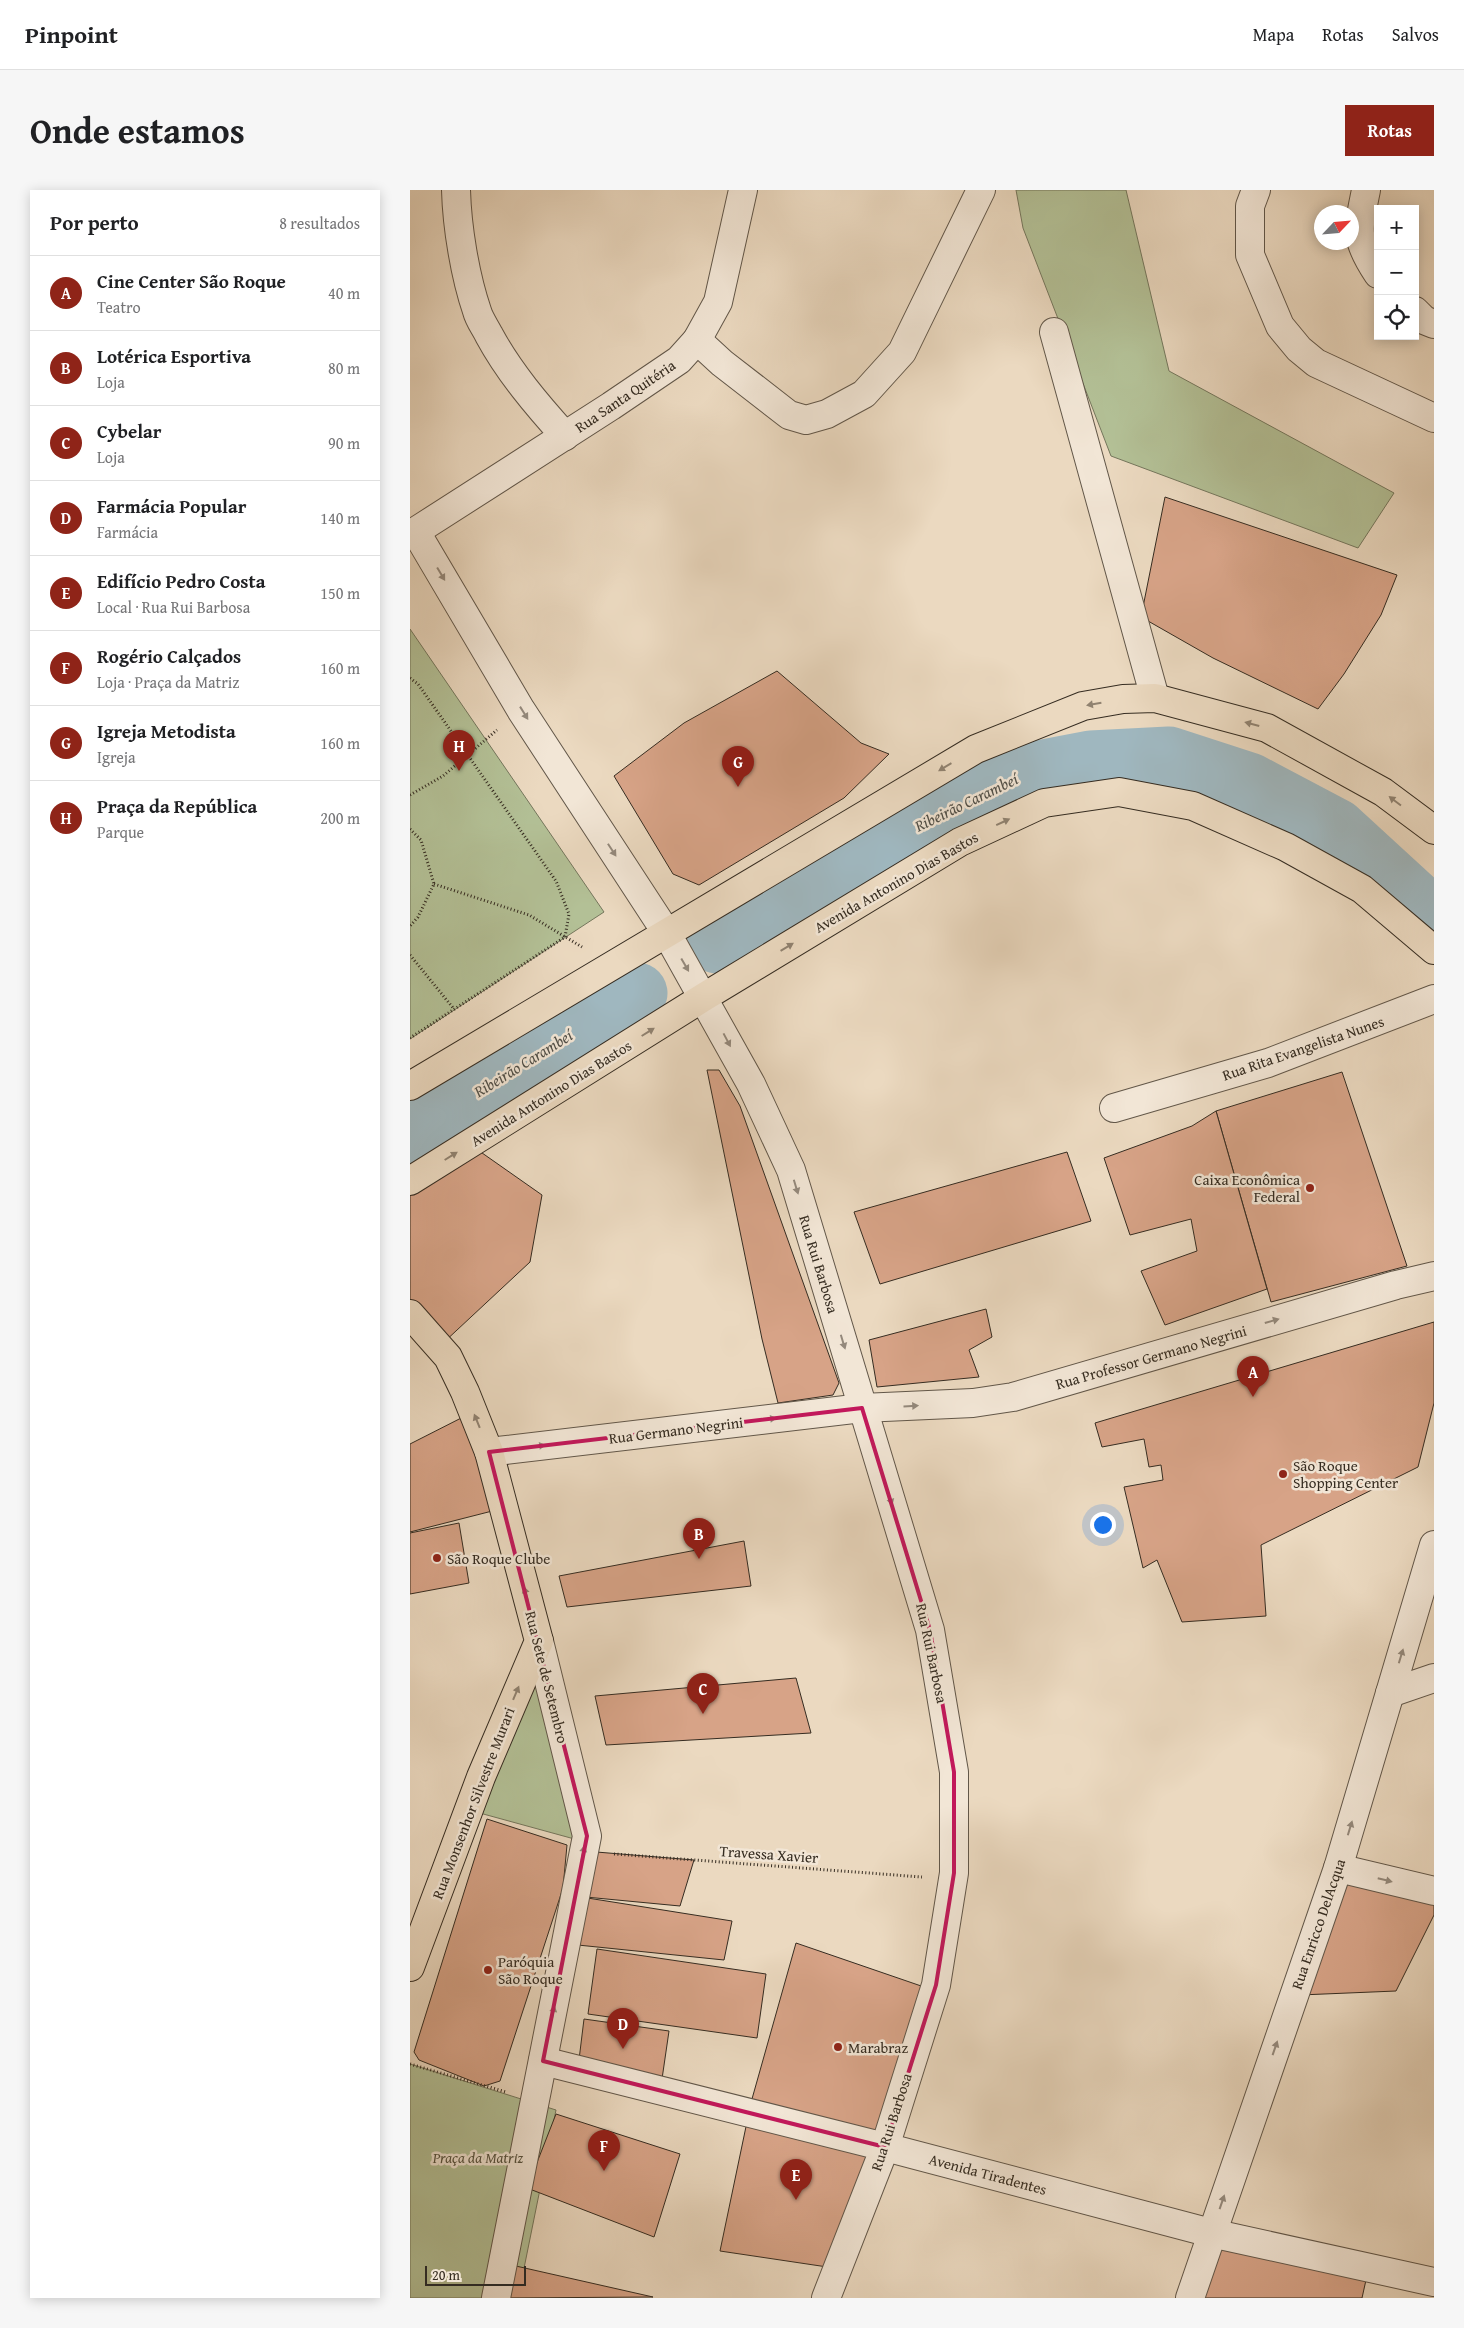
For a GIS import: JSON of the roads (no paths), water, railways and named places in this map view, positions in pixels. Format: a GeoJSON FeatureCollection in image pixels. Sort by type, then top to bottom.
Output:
{"type":"FeatureCollection","features":[{"type":"Feature","properties":{"kind":"main road"},"geometry":{"type":"LineString","coordinates":[[410,1086],[976,749],[1083,706],[1123,699],[1155,698],[1267,728],[1383,792],[1434,830]]}},
{"type":"Feature","properties":{"kind":"main road","name":"Avenida Antonino Dias Bastos"},"geometry":{"type":"LineString","coordinates":[[410,1182],[704,997],[960,842],[1044,803],[1118,792],[1193,806],[1286,847],[1362,889],[1434,950]]}},
{"type":"Feature","properties":{"kind":"main road","name":"Rua Sete de Setembro"},"geometry":{"type":"LineString","coordinates":[[410,1314],[448,1357],[490,1452],[539,1641]]}},
{"type":"Feature","properties":{"kind":"main road","name":"Rua Monsenhor Silvestre Murari"},"geometry":{"type":"LineString","coordinates":[[410,1967],[481,1776],[539,1641]]}},
{"type":"Feature","properties":{"kind":"street"},"geometry":{"type":"LineString","coordinates":[[456,190],[466,264],[477,312],[498,351],[565,436]]}},
{"type":"Feature","properties":{"kind":"street","name":"Rua Santa Quitéria"},"geometry":{"type":"LineString","coordinates":[[413,534],[679,360],[697,340],[718,302],[743,190]]}},
{"type":"Feature","properties":{"kind":"street"},"geometry":{"type":"LineString","coordinates":[[697,340],[722,363],[790,415],[806,420],[834,410],[864,394],[902,352],[981,190]]}},
{"type":"Feature","properties":{"kind":"street"},"geometry":{"type":"LineString","coordinates":[[1256,190],[1250,206],[1250,255],[1280,326],[1299,349],[1316,363],[1434,418]]}},
{"type":"Feature","properties":{"kind":"street"},"geometry":{"type":"LineString","coordinates":[[1366,190],[1358,232],[1366,257],[1374,268]]}},
{"type":"Feature","properties":{"kind":"street"},"geometry":{"type":"LineString","coordinates":[[1419,315],[1424,320],[1434,324]]}},
{"type":"Feature","properties":{"kind":"street"},"geometry":{"type":"LineString","coordinates":[[1054,332],[1155,698]]}},
{"type":"Feature","properties":{"kind":"street","name":"Rua Rui Barbosa"},"geometry":{"type":"LineString","coordinates":[[413,534],[521,710],[666,932],[751,1084],[790,1170],[930,1630],[954,1772],[952,1880],[936,1985],[885,2147],[826,2298]]}},
{"type":"Feature","properties":{"kind":"street","name":"Rua Rita Evangelista Nunes"},"geometry":{"type":"LineString","coordinates":[[1114,1108],[1268,1063],[1434,999]]}},
{"type":"Feature","properties":{"kind":"street","name":"Rua Professor Germano Negrini"},"geometry":{"type":"LineString","coordinates":[[862,1408],[973,1403],[1013,1397],[1386,1287],[1434,1276]]}},
{"type":"Feature","properties":{"kind":"street","name":"Rua Germano Negrini"},"geometry":{"type":"LineString","coordinates":[[490,1452],[862,1408]]}},
{"type":"Feature","properties":{"kind":"street","name":"Rua Enricco DelAcqua"},"geometry":{"type":"LineString","coordinates":[[1190,2298],[1338,1868],[1434,1545]]}},
{"type":"Feature","properties":{"kind":"street","name":"Rua Sete de Setembro"},"geometry":{"type":"LineString","coordinates":[[539,1641],[587,1836],[543,2061]]}},
{"type":"Feature","properties":{"kind":"street"},"geometry":{"type":"LineString","coordinates":[[1390,1693],[1434,1678]]}},
{"type":"Feature","properties":{"kind":"street"},"geometry":{"type":"LineString","coordinates":[[1338,1868],[1434,1891]]}},
{"type":"Feature","properties":{"kind":"street"},"geometry":{"type":"LineString","coordinates":[[498,2297],[543,2061]]}},
{"type":"Feature","properties":{"kind":"street","name":"Avenida Tiradentes"},"geometry":{"type":"LineString","coordinates":[[543,2061],[885,2147],[1211,2234],[1434,2282]]}},
{"type":"Feature","properties":{"kind":"waterway","name":"Ribeirão Carambeí"},"geometry":{"type":"LineString","coordinates":[[717,943],[934,814],[1013,776],[1091,761],[1169,757],[1249,783],[1336,829],[1434,919]]}},
{"type":"Feature","properties":{"kind":"waterway","name":"Ribeirão Carambeí"},"geometry":{"type":"LineString","coordinates":[[410,1133],[637,993]]}},
{"type":"Feature","properties":{"kind":"place","name":"Praça da República"},"geometry":{"type":"Point","coordinates":[459,771]}},
{"type":"Feature","properties":{"kind":"place","name":"Igreja Metodista"},"geometry":{"type":"Point","coordinates":[738,787]}},
{"type":"Feature","properties":{"kind":"place","name":"Caixa Econômica Federal"},"geometry":{"type":"Point","coordinates":[1310,1188]}},
{"type":"Feature","properties":{"kind":"place","name":"Cine Center São Roque"},"geometry":{"type":"Point","coordinates":[1253,1397]}},
{"type":"Feature","properties":{"kind":"place","name":"São Roque Shopping Center"},"geometry":{"type":"Point","coordinates":[1283,1474]}},
{"type":"Feature","properties":{"kind":"place","name":"São Roque Clube"},"geometry":{"type":"Point","coordinates":[437,1558]}},
{"type":"Feature","properties":{"kind":"place","name":"Lotérica Esportiva"},"geometry":{"type":"Point","coordinates":[699,1559]}},
{"type":"Feature","properties":{"kind":"place","name":"Cybelar"},"geometry":{"type":"Point","coordinates":[703,1714]}},
{"type":"Feature","properties":{"kind":"place","name":"Paróquia São Roque"},"geometry":{"type":"Point","coordinates":[488,1970]}},
{"type":"Feature","properties":{"kind":"place","name":"Marabraz"},"geometry":{"type":"Point","coordinates":[838,2047]}},
{"type":"Feature","properties":{"kind":"place","name":"Farmácia Popular"},"geometry":{"type":"Point","coordinates":[623,2049]}},
{"type":"Feature","properties":{"kind":"place","name":"Rogério Calçados"},"geometry":{"type":"Point","coordinates":[604,2171]}},
{"type":"Feature","properties":{"kind":"place","name":"Edifício Pedro Costa"},"geometry":{"type":"Point","coordinates":[796,2200]}},
{"type":"Feature","properties":{"kind":"park label","name":"Praça da Matriz"},"geometry":{"type":"Point","coordinates":[478,2157]}}]}
